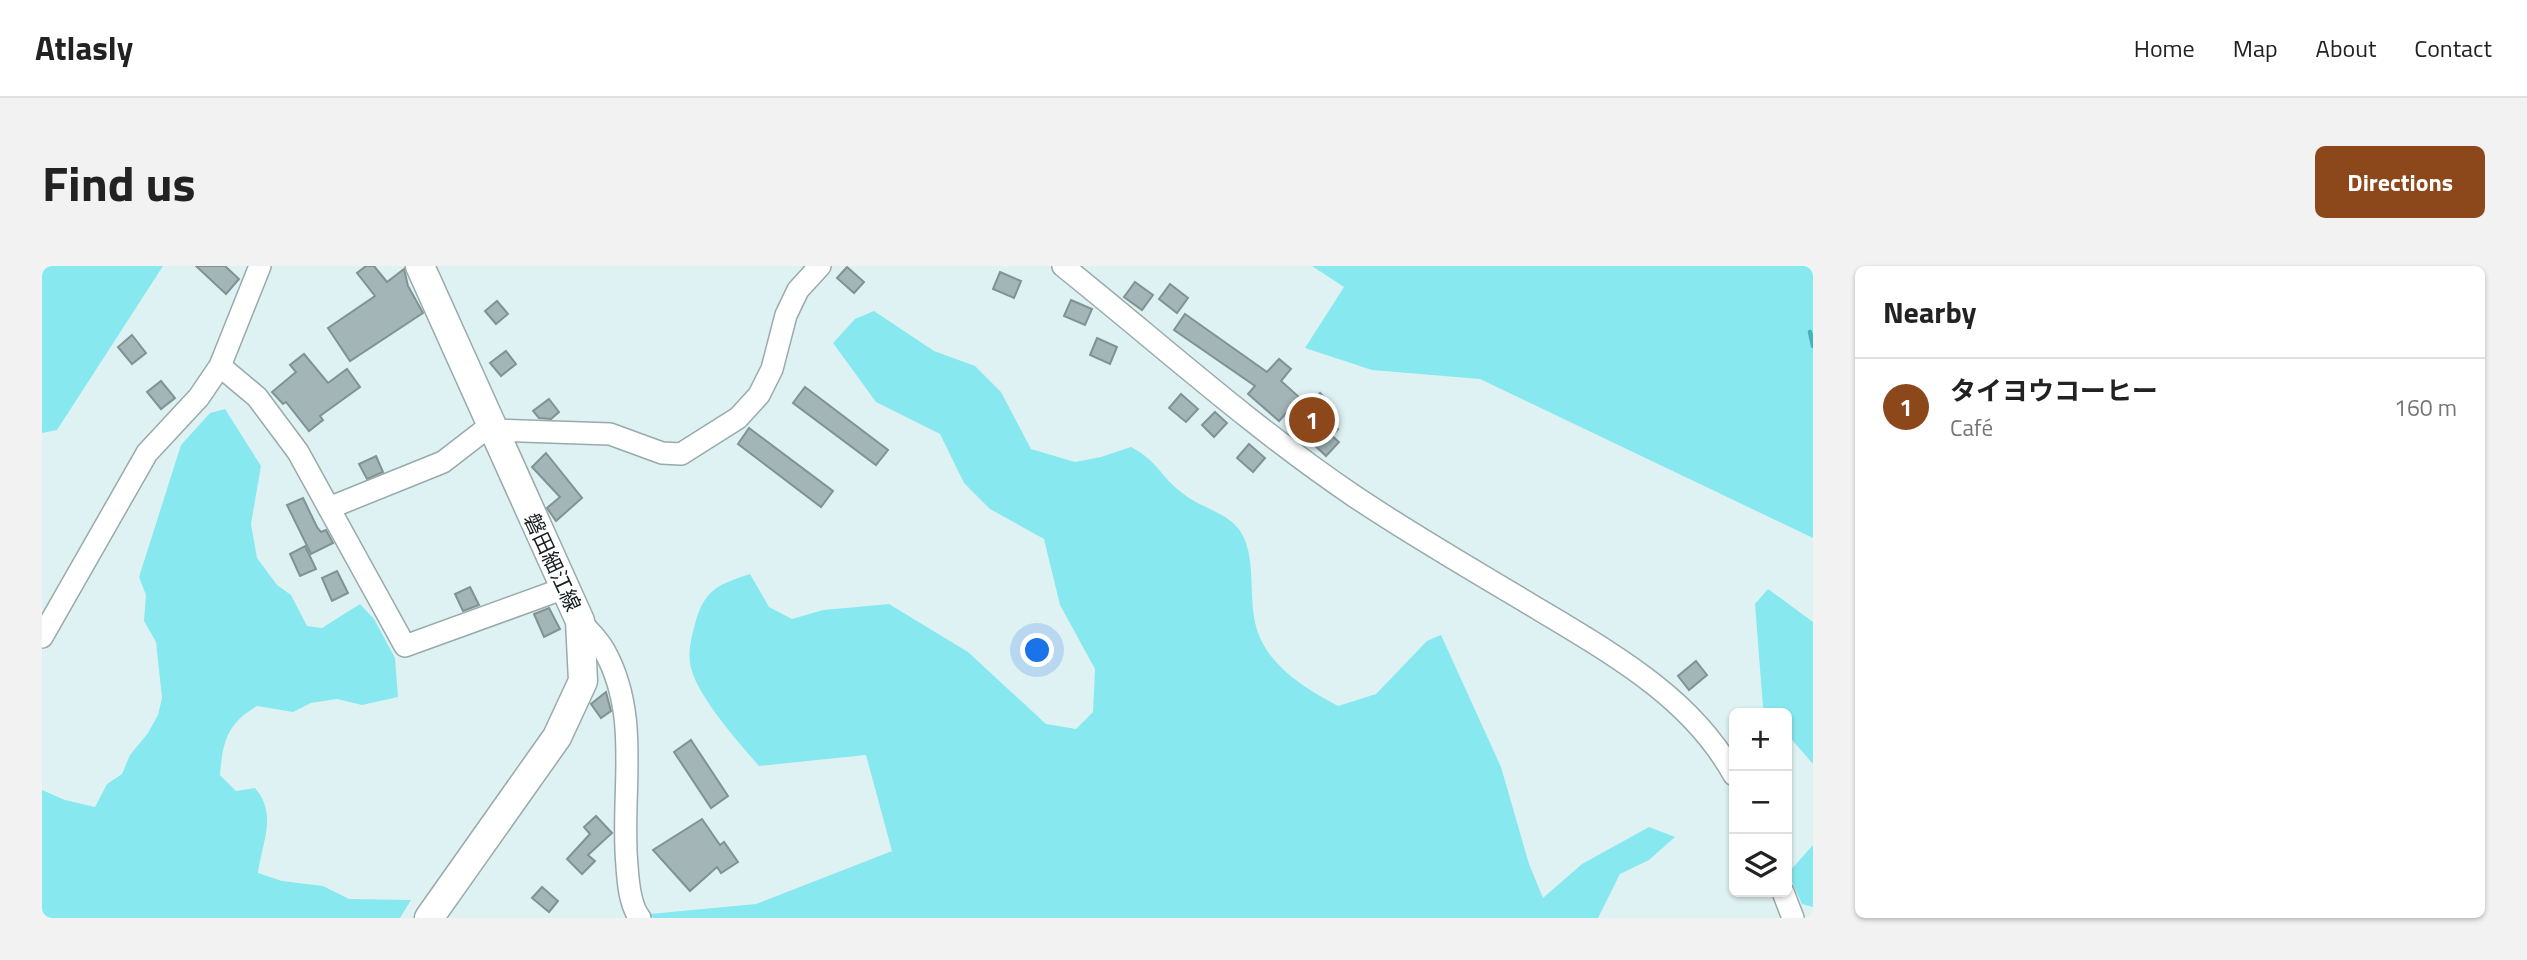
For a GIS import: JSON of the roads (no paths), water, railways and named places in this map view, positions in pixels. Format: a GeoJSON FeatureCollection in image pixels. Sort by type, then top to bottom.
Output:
{"type":"FeatureCollection","features":[{"type":"Feature","properties":{"kind":"main road","name":"磐田細江線"},"geometry":{"type":"LineString","coordinates":[[420,266],[580,621],[583,681],[558,737],[429,918]]}},
{"type":"Feature","properties":{"kind":"street"},"geometry":{"type":"LineString","coordinates":[[42,637],[146,453],[199,397],[220,366],[260,266]]}},
{"type":"Feature","properties":{"kind":"street"},"geometry":{"type":"LineString","coordinates":[[330,508],[443,461],[492,428],[610,434],[662,453],[681,454],[738,418],[759,395],[772,369],[786,315],[798,290],[820,266]]}},
{"type":"Feature","properties":{"kind":"street"},"geometry":{"type":"LineString","coordinates":[[1063,266],[1273,435],[1355,496],[1605,649],[1654,683],[1710,736],[1732,771]]}},
{"type":"Feature","properties":{"kind":"street"},"geometry":{"type":"LineString","coordinates":[[220,366],[257,397],[298,452],[405,646],[565,588]]}},
{"type":"Feature","properties":{"kind":"street"},"geometry":{"type":"LineString","coordinates":[[580,621],[604,649],[616,677],[625,713],[629,754],[624,841],[628,879],[640,918]]}},
{"type":"Feature","properties":{"kind":"street"},"geometry":{"type":"LineString","coordinates":[[1785,897],[1793,918]]}},
{"type":"Feature","properties":{"kind":"waterway"},"geometry":{"type":"LineString","coordinates":[[1810,332],[1813,346]]}},
{"type":"Feature","properties":{"kind":"place","name":"タイヨウコーヒー"},"geometry":{"type":"Point","coordinates":[1312,420]}}]}
